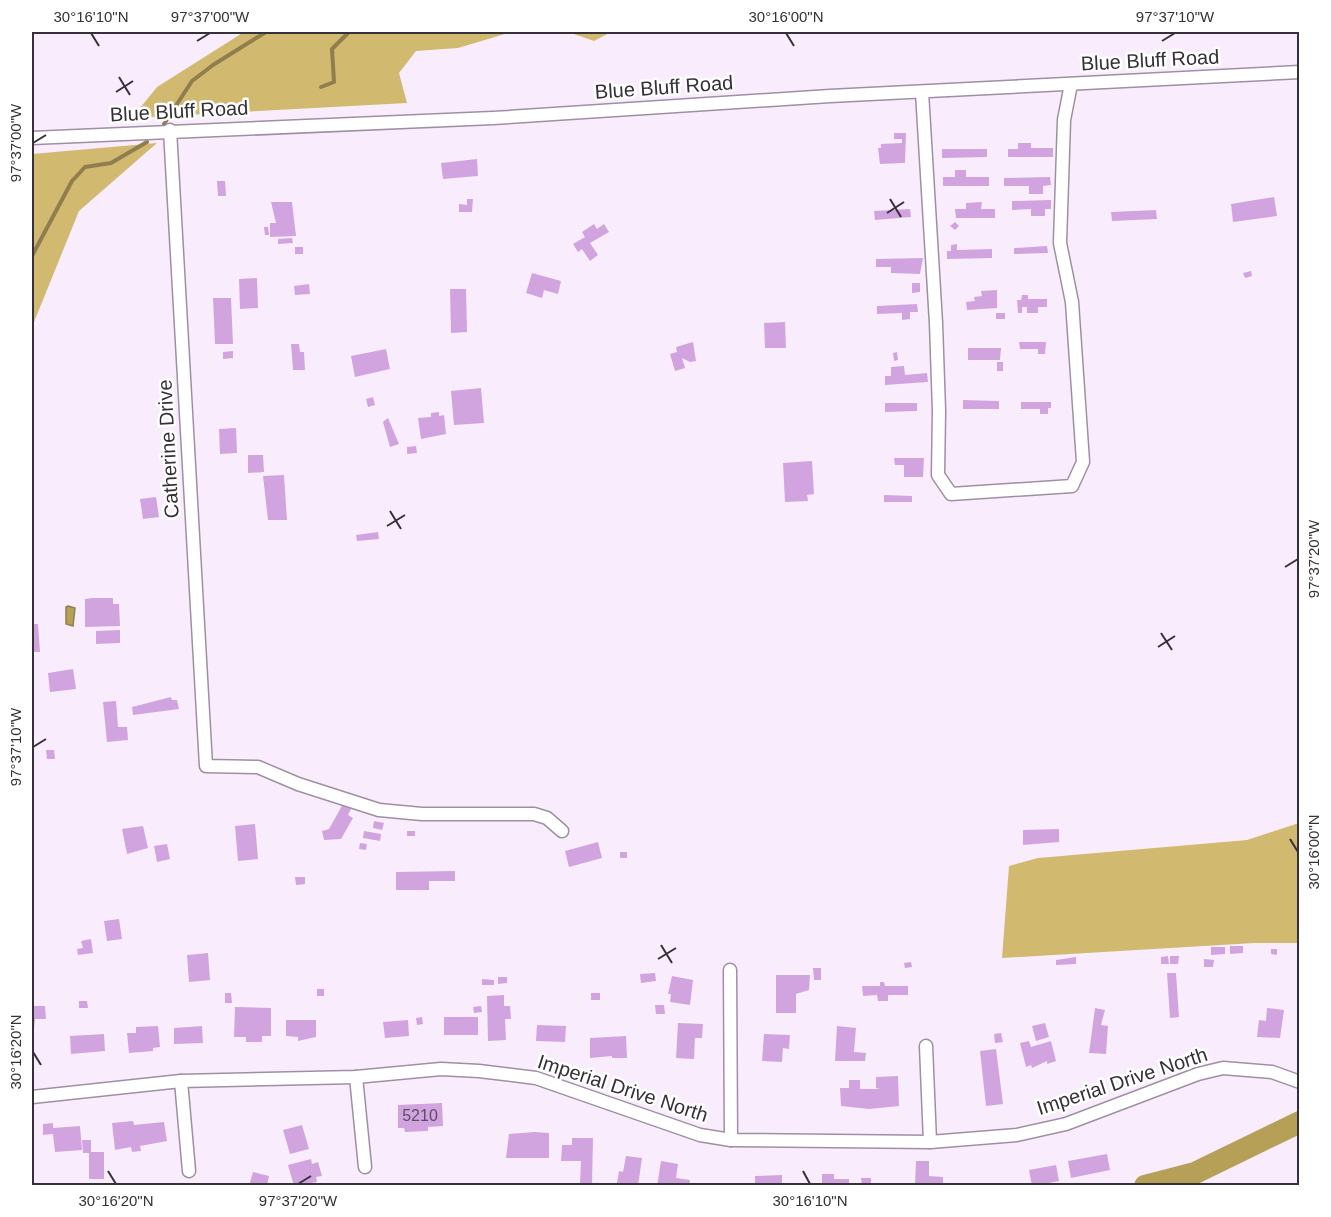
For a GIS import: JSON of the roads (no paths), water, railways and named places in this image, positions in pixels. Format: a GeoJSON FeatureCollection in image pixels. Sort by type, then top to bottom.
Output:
{"type":"FeatureCollection","features":[{"type":"Feature","properties":{"kind":"street","name":"Blue Bluff Road"},"geometry":{"type":"LineString","coordinates":[[32,138],[170,130],[493,118],[1299,72]]}},
{"type":"Feature","properties":{"kind":"street"},"geometry":{"type":"LineString","coordinates":[[922,92],[936,323],[939,411],[938,475],[951,494],[985,493],[1072,486],[1083,462],[1072,302],[1060,243],[1064,120],[1071,84]]}},
{"type":"Feature","properties":{"kind":"street","name":"Catherine Drive"},"geometry":{"type":"LineString","coordinates":[[170,130],[206,766],[258,767],[298,784],[379,810],[422,814],[534,814],[547,818],[562,831]]}},
{"type":"Feature","properties":{"kind":"street"},"geometry":{"type":"LineString","coordinates":[[730,970],[731,1140]]}},
{"type":"Feature","properties":{"kind":"street"},"geometry":{"type":"LineString","coordinates":[[926,1046],[930,1142]]}},
{"type":"Feature","properties":{"kind":"street","name":"Imperial Drive North"},"geometry":{"type":"LineString","coordinates":[[32,1096],[181,1081],[356,1077],[441,1069],[536,1078],[700,1135],[731,1140],[930,1142],[1017,1136],[1066,1124],[1198,1074],[1223,1068],[1272,1072],[1299,1082]]}},
{"type":"Feature","properties":{"kind":"street"},"geometry":{"type":"LineString","coordinates":[[356,1077],[365,1167]]}},
{"type":"Feature","properties":{"kind":"street"},"geometry":{"type":"LineString","coordinates":[[181,1081],[189,1171]]}},
{"type":"Feature","properties":{"kind":"waterway"},"geometry":{"type":"LineString","coordinates":[[164,124],[192,81],[266,32],[273,32]]}},
{"type":"Feature","properties":{"kind":"waterway"},"geometry":{"type":"LineString","coordinates":[[321,87],[334,82],[332,49],[349,32]]}},
{"type":"Feature","properties":{"kind":"waterway"},"geometry":{"type":"LineString","coordinates":[[32,256],[72,181],[85,167],[111,163],[147,142]]}},
{"type":"Feature","properties":{"kind":"waterway"},"geometry":{"type":"LineString","coordinates":[[1145,1186],[1195,1173],[1300,1122]]}}]}
